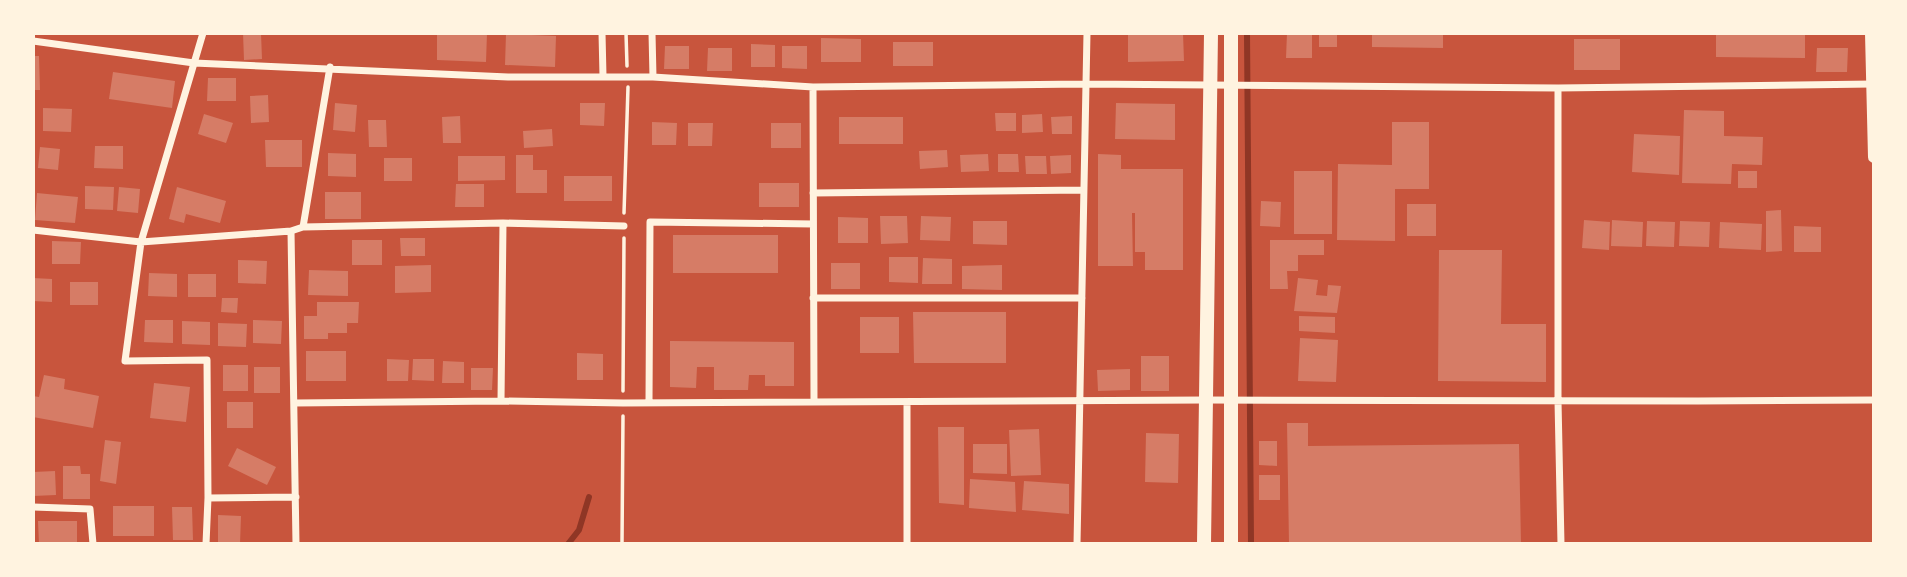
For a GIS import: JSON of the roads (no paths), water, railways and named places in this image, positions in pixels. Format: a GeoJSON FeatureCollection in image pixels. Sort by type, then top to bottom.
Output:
{"type":"FeatureCollection","features":[{"type":"Feature","properties":{"kind":"main road"},"geometry":{"type":"LineString","coordinates":[[1204,544],[1211,33]]}},
{"type":"Feature","properties":{"kind":"main road"},"geometry":{"type":"LineString","coordinates":[[1231,33],[1231,544]]}},
{"type":"Feature","properties":{"kind":"street"},"geometry":{"type":"LineString","coordinates":[[203,33],[141,242],[125,361],[207,360],[206,544]]}},
{"type":"Feature","properties":{"kind":"street"},"geometry":{"type":"LineString","coordinates":[[602,33],[603,76]]}},
{"type":"Feature","properties":{"kind":"street"},"geometry":{"type":"LineString","coordinates":[[652,33],[653,76]]}},
{"type":"Feature","properties":{"kind":"street"},"geometry":{"type":"LineString","coordinates":[[1077,544],[1087,33]]}},
{"type":"Feature","properties":{"kind":"street"},"geometry":{"type":"LineString","coordinates":[[1871,33],[1874,157]]}},
{"type":"Feature","properties":{"kind":"street"},"geometry":{"type":"LineString","coordinates":[[33,41],[194,63],[508,77],[653,76],[813,87],[1084,84],[1558,88],[1873,83]]}},
{"type":"Feature","properties":{"kind":"street"},"geometry":{"type":"LineString","coordinates":[[303,227],[330,68]]}},
{"type":"Feature","properties":{"kind":"street"},"geometry":{"type":"LineString","coordinates":[[813,87],[814,401]]}},
{"type":"Feature","properties":{"kind":"street"},"geometry":{"type":"LineString","coordinates":[[1558,88],[1561,544]]}},
{"type":"Feature","properties":{"kind":"street"},"geometry":{"type":"LineString","coordinates":[[813,193],[1083,190]]}},
{"type":"Feature","properties":{"kind":"street"},"geometry":{"type":"LineString","coordinates":[[649,402],[650,222],[813,224]]}},
{"type":"Feature","properties":{"kind":"street"},"geometry":{"type":"LineString","coordinates":[[33,230],[141,242],[291,231],[303,227],[503,223],[624,226]]}},
{"type":"Feature","properties":{"kind":"street"},"geometry":{"type":"LineString","coordinates":[[501,401],[503,223]]}},
{"type":"Feature","properties":{"kind":"street"},"geometry":{"type":"LineString","coordinates":[[291,231],[296,544]]}},
{"type":"Feature","properties":{"kind":"street"},"geometry":{"type":"LineString","coordinates":[[813,298],[1082,298]]}},
{"type":"Feature","properties":{"kind":"street"},"geometry":{"type":"LineString","coordinates":[[295,403],[1874,400]]}},
{"type":"Feature","properties":{"kind":"street"},"geometry":{"type":"LineString","coordinates":[[906,544],[907,403]]}},
{"type":"Feature","properties":{"kind":"street"},"geometry":{"type":"LineString","coordinates":[[208,498],[296,497]]}},
{"type":"Feature","properties":{"kind":"street"},"geometry":{"type":"LineString","coordinates":[[33,507],[90,509],[93,544]]}},
{"type":"Feature","properties":{"kind":"waterway"},"geometry":{"type":"LineString","coordinates":[[1247,33],[1251,544]]}},
{"type":"Feature","properties":{"kind":"waterway"},"geometry":{"type":"LineString","coordinates":[[568,544],[579,530],[589,497]]}}]}
